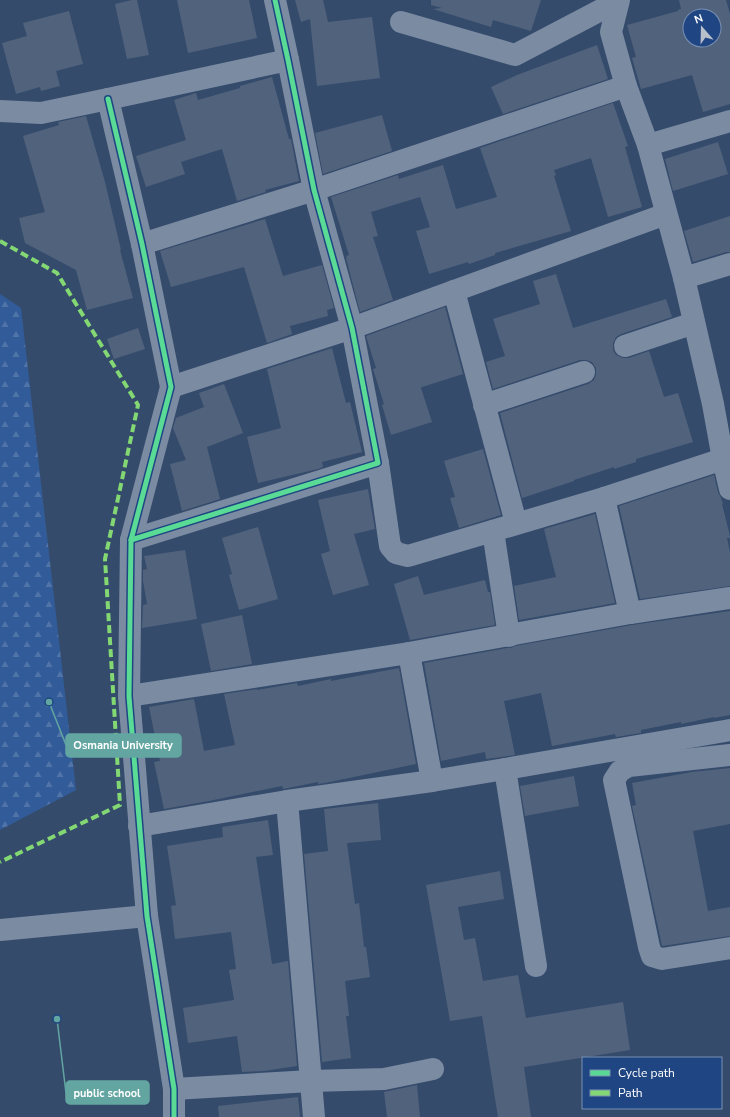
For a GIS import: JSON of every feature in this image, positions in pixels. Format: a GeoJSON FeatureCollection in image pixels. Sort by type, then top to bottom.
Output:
{"type":"FeatureCollection","features":[{"type":"Feature","properties":{"kind":"street"},"geometry":{"type":"LineString","coordinates":[[275,0],[314,190],[352,328],[378,463],[390,546],[396,553],[408,556],[604,498],[723,459]]}},
{"type":"Feature","properties":{"kind":"street"},"geometry":{"type":"LineString","coordinates":[[401,22],[515,55],[619,1]]}},
{"type":"Feature","properties":{"kind":"street"},"geometry":{"type":"LineString","coordinates":[[619,1],[611,32],[626,86],[648,145],[684,278],[694,323],[722,401],[723,459],[730,489]]}},
{"type":"Feature","properties":{"kind":"street"},"geometry":{"type":"LineString","coordinates":[[0,111],[41,113],[108,100],[288,60]]}},
{"type":"Feature","properties":{"kind":"street"},"geometry":{"type":"LineString","coordinates":[[142,244],[314,190],[626,86]]}},
{"type":"Feature","properties":{"kind":"street"},"geometry":{"type":"LineString","coordinates":[[108,100],[142,244],[171,387],[131,540],[129,696],[147,916],[174,1089],[174,1117]]}},
{"type":"Feature","properties":{"kind":"street"},"geometry":{"type":"LineString","coordinates":[[648,145],[730,121]]}},
{"type":"Feature","properties":{"kind":"street"},"geometry":{"type":"LineString","coordinates":[[171,387],[352,328],[666,214]]}},
{"type":"Feature","properties":{"kind":"street"},"geometry":{"type":"LineString","coordinates":[[684,278],[730,264]]}},
{"type":"Feature","properties":{"kind":"street"},"geometry":{"type":"LineString","coordinates":[[454,291],[516,524]]}},
{"type":"Feature","properties":{"kind":"street"},"geometry":{"type":"LineString","coordinates":[[625,346],[694,323]]}},
{"type":"Feature","properties":{"kind":"street"},"geometry":{"type":"LineString","coordinates":[[484,405],[584,372]]}},
{"type":"Feature","properties":{"kind":"street"},"geometry":{"type":"LineString","coordinates":[[131,540],[378,463]]}},
{"type":"Feature","properties":{"kind":"street"},"geometry":{"type":"LineString","coordinates":[[604,498],[630,613]]}},
{"type":"Feature","properties":{"kind":"street"},"geometry":{"type":"LineString","coordinates":[[493,531],[509,636]]}},
{"type":"Feature","properties":{"kind":"street"},"geometry":{"type":"LineString","coordinates":[[129,696],[409,653],[630,613],[730,598]]}},
{"type":"Feature","properties":{"kind":"street"},"geometry":{"type":"LineString","coordinates":[[409,653],[432,781]]}},
{"type":"Feature","properties":{"kind":"street"},"geometry":{"type":"LineString","coordinates":[[139,826],[286,801],[432,781],[730,730]]}},
{"type":"Feature","properties":{"kind":"street"},"geometry":{"type":"LineString","coordinates":[[730,755],[629,766],[620,771],[614,780],[652,956],[662,959],[730,948]]}},
{"type":"Feature","properties":{"kind":"street"},"geometry":{"type":"LineString","coordinates":[[505,769],[536,966]]}},
{"type":"Feature","properties":{"kind":"street"},"geometry":{"type":"LineString","coordinates":[[286,801],[314,1117]]}},
{"type":"Feature","properties":{"kind":"street"},"geometry":{"type":"LineString","coordinates":[[0,930],[147,916]]}},
{"type":"Feature","properties":{"kind":"street"},"geometry":{"type":"LineString","coordinates":[[174,1089],[311,1081],[384,1079],[433,1069]]}},
{"type":"Feature","properties":{"kind":"green space"},"geometry":{"type":"Polygon","coordinates":[[[0,294],[21,308],[76,790],[0,830],[0,294]]]}},
{"type":"Feature","properties":{"kind":"building"},"geometry":{"type":"Polygon","coordinates":[[[137,0],[149,55],[127,59],[115,4],[137,0]]]}},
{"type":"Feature","properties":{"kind":"building"},"geometry":{"type":"Polygon","coordinates":[[[177,0],[249,0],[257,38],[188,53],[177,0]]]}},
{"type":"Feature","properties":{"kind":"building"},"geometry":{"type":"Polygon","coordinates":[[[295,0],[323,0],[328,22],[372,17],[380,78],[317,86],[310,19],[301,22],[295,0]]]}},
{"type":"Feature","properties":{"kind":"building"},"geometry":{"type":"Polygon","coordinates":[[[431,0],[541,0],[531,31],[493,20],[491,27],[433,9],[442,8],[431,5],[431,0]]]}},
{"type":"Feature","properties":{"kind":"building"},"geometry":{"type":"Polygon","coordinates":[[[679,0],[726,0],[730,14],[730,104],[703,112],[692,75],[641,89],[632,58],[636,57],[627,25],[681,9],[679,0]]]}},
{"type":"Feature","properties":{"kind":"building"},"geometry":{"type":"Polygon","coordinates":[[[69,11],[83,64],[56,71],[60,86],[41,91],[40,87],[16,94],[2,43],[27,36],[23,23],[69,11]]]}},
{"type":"Feature","properties":{"kind":"building"},"geometry":{"type":"Polygon","coordinates":[[[597,45],[608,79],[503,114],[491,87],[517,75],[597,45]]]}},
{"type":"Feature","properties":{"kind":"building"},"geometry":{"type":"Polygon","coordinates":[[[272,77],[289,139],[291,139],[299,181],[265,190],[266,192],[237,201],[222,149],[181,162],[185,174],[146,187],[136,156],[186,140],[174,100],[196,93],[198,100],[272,77]]]}},
{"type":"Feature","properties":{"kind":"building"},"geometry":{"type":"Polygon","coordinates":[[[613,103],[628,146],[625,147],[642,207],[608,217],[591,158],[554,170],[556,175],[554,176],[571,231],[495,253],[495,255],[469,264],[468,262],[429,274],[416,231],[430,227],[420,197],[371,212],[378,236],[373,237],[393,300],[360,312],[346,258],[346,256],[349,255],[331,197],[398,175],[399,179],[443,165],[456,209],[497,197],[480,148],[613,103]]]}},
{"type":"Feature","properties":{"kind":"building"},"geometry":{"type":"Polygon","coordinates":[[[382,115],[392,151],[323,174],[315,133],[382,115]]]}},
{"type":"Feature","properties":{"kind":"building"},"geometry":{"type":"Polygon","coordinates":[[[86,116],[105,182],[120,250],[133,298],[87,310],[76,270],[25,243],[19,218],[45,212],[23,136],[59,125],[58,122],[86,116]]]}},
{"type":"Feature","properties":{"kind":"building"},"geometry":{"type":"Polygon","coordinates":[[[718,142],[728,174],[673,191],[665,159],[718,142]]]}},
{"type":"Feature","properties":{"kind":"building"},"geometry":{"type":"Polygon","coordinates":[[[730,216],[730,252],[693,262],[684,231],[730,216]]]}},
{"type":"Feature","properties":{"kind":"building"},"geometry":{"type":"Polygon","coordinates":[[[265,219],[283,276],[322,265],[334,308],[327,310],[328,316],[290,326],[292,334],[267,343],[244,267],[171,287],[160,251],[265,219]]]}},
{"type":"Feature","properties":{"kind":"building"},"geometry":{"type":"Polygon","coordinates":[[[556,274],[573,328],[666,299],[672,317],[621,334],[616,337],[613,343],[613,350],[616,355],[623,358],[629,358],[649,351],[664,397],[678,393],[693,442],[636,459],[636,462],[614,469],[614,467],[522,498],[500,413],[588,384],[594,380],[596,368],[592,362],[580,360],[493,389],[486,362],[505,356],[493,319],[540,304],[533,281],[556,274]]]}},
{"type":"Feature","properties":{"kind":"building"},"geometry":{"type":"Polygon","coordinates":[[[445,307],[463,374],[421,388],[432,422],[391,435],[382,405],[384,404],[373,369],[376,368],[366,336],[445,307]]]}},
{"type":"Feature","properties":{"kind":"building"},"geometry":{"type":"Polygon","coordinates":[[[138,328],[145,349],[114,359],[107,339],[138,328]]]}},
{"type":"Feature","properties":{"kind":"building"},"geometry":{"type":"Polygon","coordinates":[[[332,348],[346,403],[350,402],[362,452],[322,462],[323,467],[318,469],[258,483],[247,437],[281,428],[267,369],[332,348]]]}},
{"type":"Feature","properties":{"kind":"building"},"geometry":{"type":"Polygon","coordinates":[[[224,384],[243,433],[207,447],[220,499],[182,511],[170,464],[186,460],[173,428],[176,418],[204,407],[199,393],[224,384]]]}},
{"type":"Feature","properties":{"kind":"building"},"geometry":{"type":"Polygon","coordinates":[[[483,449],[501,515],[459,528],[450,498],[455,497],[444,461],[483,449]]]}},
{"type":"Feature","properties":{"kind":"building"},"geometry":{"type":"Polygon","coordinates":[[[714,475],[718,492],[723,504],[730,536],[730,538],[727,538],[730,552],[730,586],[640,599],[619,506],[714,475]]]}},
{"type":"Feature","properties":{"kind":"building"},"geometry":{"type":"Polygon","coordinates":[[[368,489],[375,529],[354,534],[369,585],[333,595],[321,554],[330,551],[318,500],[368,489]]]}},
{"type":"Feature","properties":{"kind":"building"},"geometry":{"type":"Polygon","coordinates":[[[595,514],[615,603],[519,620],[514,586],[556,577],[544,529],[595,514]]]}},
{"type":"Feature","properties":{"kind":"building"},"geometry":{"type":"Polygon","coordinates":[[[258,527],[278,599],[239,610],[229,575],[232,574],[222,538],[258,527]]]}},
{"type":"Feature","properties":{"kind":"building"},"geometry":{"type":"Polygon","coordinates":[[[185,550],[197,619],[142,628],[143,605],[147,604],[143,581],[143,570],[147,569],[144,556],[185,550]]]}},
{"type":"Feature","properties":{"kind":"building"},"geometry":{"type":"Polygon","coordinates":[[[418,576],[424,595],[485,580],[488,592],[490,592],[495,625],[410,640],[394,584],[418,576]]]}},
{"type":"Feature","properties":{"kind":"building"},"geometry":{"type":"Polygon","coordinates":[[[730,611],[730,715],[681,724],[681,722],[641,730],[641,733],[616,737],[615,734],[552,746],[541,693],[504,701],[515,755],[486,759],[485,752],[441,761],[424,663],[632,625],[730,611]]]}},
{"type":"Feature","properties":{"kind":"building"},"geometry":{"type":"Polygon","coordinates":[[[242,615],[252,664],[211,671],[201,624],[242,615]]]}},
{"type":"Feature","properties":{"kind":"building"},"geometry":{"type":"Polygon","coordinates":[[[399,668],[416,764],[325,783],[318,784],[318,782],[283,789],[282,786],[164,809],[154,762],[160,761],[149,707],[194,699],[204,751],[235,745],[224,694],[297,683],[298,686],[399,668]]]}},
{"type":"Feature","properties":{"kind":"building"},"geometry":{"type":"Polygon","coordinates":[[[730,768],[730,824],[693,831],[708,911],[730,907],[730,936],[662,946],[632,806],[636,805],[632,783],[692,772],[730,768]]]}},
{"type":"Feature","properties":{"kind":"building"},"geometry":{"type":"Polygon","coordinates":[[[574,776],[579,806],[525,816],[520,786],[574,776]]]}},
{"type":"Feature","properties":{"kind":"building"},"geometry":{"type":"Polygon","coordinates":[[[378,803],[381,840],[347,843],[355,904],[359,903],[364,947],[366,947],[370,977],[345,981],[349,1016],[346,1016],[351,1058],[322,1062],[304,854],[328,851],[324,809],[378,803]]]}},
{"type":"Feature","properties":{"kind":"building"},"geometry":{"type":"Polygon","coordinates":[[[268,820],[273,855],[256,857],[272,964],[288,961],[297,1066],[264,1071],[242,1072],[237,1036],[188,1043],[183,1008],[234,1000],[229,970],[236,969],[231,932],[175,939],[171,906],[176,905],[167,846],[223,837],[222,827],[268,820]]]}},
{"type":"Feature","properties":{"kind":"building"},"geometry":{"type":"Polygon","coordinates":[[[500,871],[504,899],[458,907],[464,940],[475,938],[483,981],[518,975],[526,1018],[623,1002],[630,1050],[524,1067],[531,1117],[498,1117],[482,1016],[450,1021],[426,885],[500,871]]]}},
{"type":"Feature","properties":{"kind":"building"},"geometry":{"type":"Polygon","coordinates":[[[417,1085],[420,1117],[387,1117],[384,1092],[417,1085]]]}},
{"type":"Feature","properties":{"kind":"building"},"geometry":{"type":"Polygon","coordinates":[[[298,1097],[300,1117],[219,1117],[218,1106],[298,1097]]]}},
{"type":"Feature","properties":{"kind":"marked path"},"geometry":{"type":"LineString","coordinates":[[0,241],[57,273],[138,405],[105,559],[120,805],[0,862]]}},
{"type":"Feature","properties":{"kind":"cycle path"},"geometry":{"type":"LineString","coordinates":[[131,540],[378,463],[352,328],[314,190],[275,0]]}},
{"type":"Feature","properties":{"kind":"cycle path"},"geometry":{"type":"LineString","coordinates":[[108,99],[142,244],[171,387],[131,540],[129,696],[147,916],[174,1089],[174,1117]]}},
{"type":"Feature","properties":{"kind":"place","name":"Osmania University"},"geometry":{"type":"Point","coordinates":[49,702]}},
{"type":"Feature","properties":{"kind":"place","name":"public school"},"geometry":{"type":"Point","coordinates":[57,1019]}}]}
